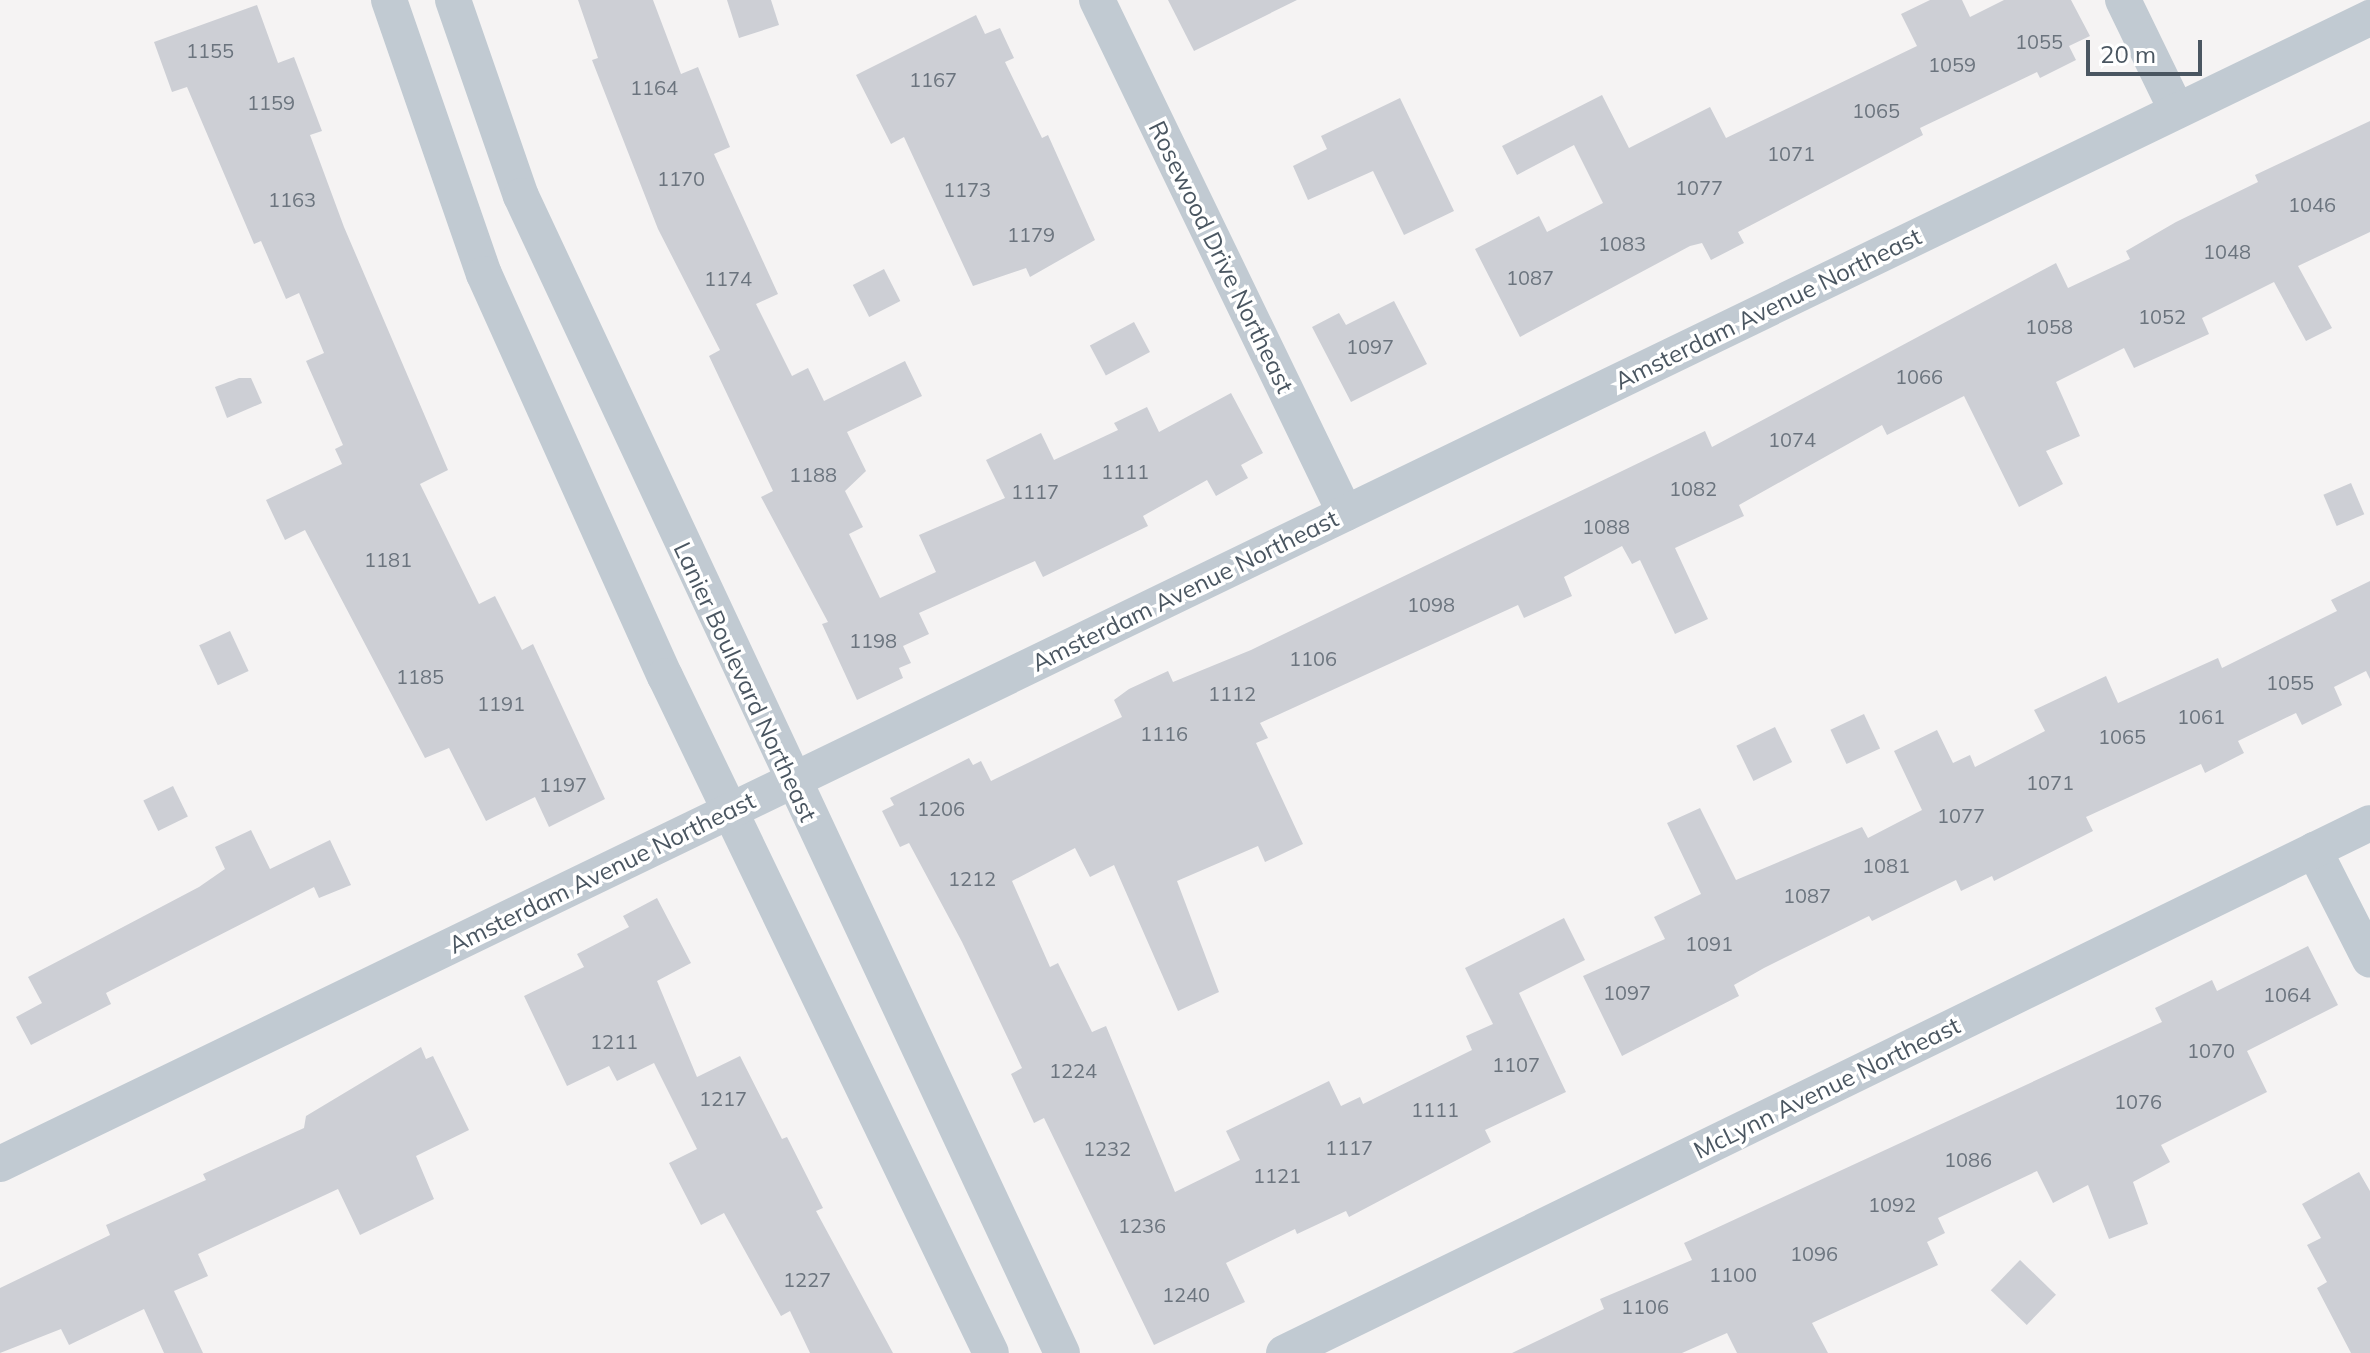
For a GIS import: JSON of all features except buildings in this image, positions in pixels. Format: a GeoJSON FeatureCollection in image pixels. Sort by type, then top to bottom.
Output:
{"type":"FeatureCollection","features":[{"type":"Feature","properties":{"kind":"street"},"geometry":{"type":"LineString","coordinates":[[389,0],[484,274],[729,811],[991,1353]]}},
{"type":"Feature","properties":{"kind":"street","name":"Lanier Boulevard Northeast"},"geometry":{"type":"LineString","coordinates":[[453,0],[521,196],[1062,1353]]}},
{"type":"Feature","properties":{"kind":"street","name":"Rosewood Drive Northeast"},"geometry":{"type":"LineString","coordinates":[[1097,0],[1345,513]]}},
{"type":"Feature","properties":{"kind":"street"},"geometry":{"type":"LineString","coordinates":[[2123,0],[2177,111]]}},
{"type":"Feature","properties":{"kind":"street","name":"Amsterdam Avenue Northeast"},"geometry":{"type":"LineString","coordinates":[[0,1164],[2370,18]]}},
{"type":"Feature","properties":{"kind":"street","name":"McLynn Avenue Northeast"},"geometry":{"type":"LineString","coordinates":[[1284,1353],[2370,823]]}},
{"type":"Feature","properties":{"kind":"street"},"geometry":{"type":"LineString","coordinates":[[2314,850],[2370,960]]}}]}
